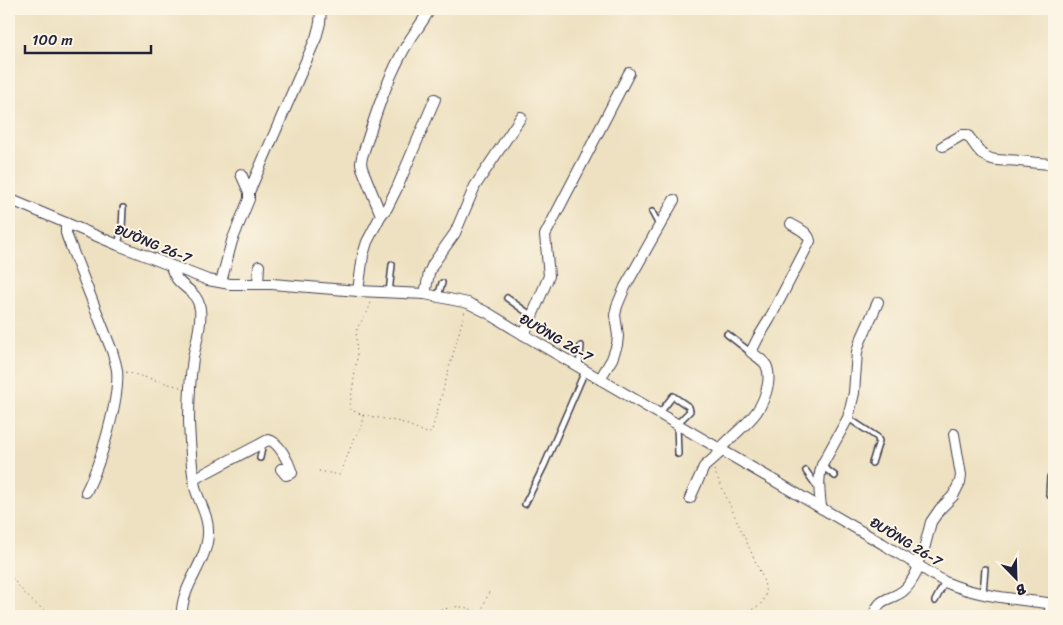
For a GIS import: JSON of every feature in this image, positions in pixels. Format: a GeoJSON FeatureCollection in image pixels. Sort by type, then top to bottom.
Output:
{"type":"FeatureCollection","features":[{"type":"Feature","properties":{"kind":"street"},"geometry":{"type":"LineString","coordinates":[[221,282],[232,241],[247,205],[249,192],[316,38],[321,9]]}},
{"type":"Feature","properties":{"kind":"street"},"geometry":{"type":"LineString","coordinates":[[381,215],[361,162],[373,120],[392,73],[401,54],[430,9]]}},
{"type":"Feature","properties":{"kind":"street"},"geometry":{"type":"LineString","coordinates":[[524,335],[550,276],[545,235],[548,226],[568,192],[629,73]]}},
{"type":"Feature","properties":{"kind":"street"},"geometry":{"type":"LineString","coordinates":[[358,291],[363,255],[367,242],[397,188],[435,99]]}},
{"type":"Feature","properties":{"kind":"street"},"geometry":{"type":"LineString","coordinates":[[425,294],[429,273],[433,264],[454,233],[475,186],[521,117]]}},
{"type":"Feature","properties":{"kind":"street"},"geometry":{"type":"LineString","coordinates":[[943,146],[962,135],[967,135],[977,149],[990,159],[1054,164]]}},
{"type":"Feature","properties":{"kind":"street"},"geometry":{"type":"LineString","coordinates":[[242,174],[249,192]]}},
{"type":"Feature","properties":{"kind":"street","name":"ĐƯỜNG 26-7"},"geometry":{"type":"LineString","coordinates":[[9,199],[200,278],[221,282],[425,294],[468,303],[722,449],[945,582],[958,588],[1053,604]]}},
{"type":"Feature","properties":{"kind":"street"},"geometry":{"type":"LineString","coordinates":[[600,380],[612,359],[617,345],[618,336],[615,322],[617,306],[625,287],[674,200]]}},
{"type":"Feature","properties":{"kind":"street"},"geometry":{"type":"LineString","coordinates":[[66,223],[68,239],[117,370],[116,391],[103,448],[95,474],[86,492]]}},
{"type":"Feature","properties":{"kind":"street"},"geometry":{"type":"LineString","coordinates":[[690,498],[700,473],[709,461],[756,414],[763,404],[768,371],[765,363],[751,352],[770,320],[810,241],[809,236],[792,224]]}},
{"type":"Feature","properties":{"kind":"street"},"geometry":{"type":"LineString","coordinates":[[171,266],[175,279],[193,294],[200,307],[190,390],[189,423],[194,479],[206,515],[208,535],[202,561],[183,603],[182,616]]}},
{"type":"Feature","properties":{"kind":"street"},"geometry":{"type":"LineString","coordinates":[[258,266],[258,284]]}},
{"type":"Feature","properties":{"kind":"street"},"geometry":{"type":"LineString","coordinates":[[822,508],[818,481],[822,465],[848,418],[854,393],[857,352],[878,302]]}},
{"type":"Feature","properties":{"kind":"street"},"geometry":{"type":"LineString","coordinates":[[874,616],[881,602],[903,592],[910,584],[924,549],[931,522],[940,509],[953,496],[960,482],[954,434]]}},
{"type":"Feature","properties":{"kind":"street"},"geometry":{"type":"LineString","coordinates":[[194,479],[268,440],[272,440],[277,444],[292,473],[286,475],[281,470]]}},
{"type":"Feature","properties":{"kind":"street"},"geometry":{"type":"LineString","coordinates":[[1048,616],[1053,604]]}},
{"type":"Feature","properties":{"kind":"lane"},"geometry":{"type":"LineString","coordinates":[[118,245],[122,228],[123,208]]}},
{"type":"Feature","properties":{"kind":"lane"},"geometry":{"type":"LineString","coordinates":[[652,212],[660,226]]}},
{"type":"Feature","properties":{"kind":"lane"},"geometry":{"type":"LineString","coordinates":[[389,293],[392,265]]}},
{"type":"Feature","properties":{"kind":"lane"},"geometry":{"type":"LineString","coordinates":[[438,296],[442,283]]}},
{"type":"Feature","properties":{"kind":"lane"},"geometry":{"type":"LineString","coordinates":[[507,298],[532,316]]}},
{"type":"Feature","properties":{"kind":"lane"},"geometry":{"type":"LineString","coordinates":[[727,334],[751,352]]}},
{"type":"Feature","properties":{"kind":"lane"},"geometry":{"type":"LineString","coordinates":[[525,504],[544,466],[582,369],[581,346]]}},
{"type":"Feature","properties":{"kind":"lane"},"geometry":{"type":"LineString","coordinates":[[659,414],[673,396],[690,407],[690,411],[677,424],[678,454]]}},
{"type":"Feature","properties":{"kind":"lane"},"geometry":{"type":"LineString","coordinates":[[848,418],[877,437],[879,441],[872,463]]}},
{"type":"Feature","properties":{"kind":"lane"},"geometry":{"type":"LineString","coordinates":[[260,458],[263,443]]}},
{"type":"Feature","properties":{"kind":"lane"},"geometry":{"type":"LineString","coordinates":[[822,465],[835,476]]}},
{"type":"Feature","properties":{"kind":"lane"},"geometry":{"type":"LineString","coordinates":[[806,471],[819,490]]}},
{"type":"Feature","properties":{"kind":"lane"},"geometry":{"type":"LineString","coordinates":[[1049,495],[1048,481],[1054,475]]}},
{"type":"Feature","properties":{"kind":"lane"},"geometry":{"type":"LineString","coordinates":[[983,593],[985,569]]}},
{"type":"Feature","properties":{"kind":"lane"},"geometry":{"type":"LineString","coordinates":[[935,602],[945,582]]}},
{"type":"Feature","properties":{"kind":"path"},"geometry":{"type":"LineString","coordinates":[[373,292],[372,303],[357,328],[358,358],[350,405],[351,410],[362,416],[401,422],[429,434],[432,430],[468,303]]}},
{"type":"Feature","properties":{"kind":"path"},"geometry":{"type":"LineString","coordinates":[[117,370],[190,390]]}},
{"type":"Feature","properties":{"kind":"path"},"geometry":{"type":"LineString","coordinates":[[319,471],[337,475],[341,473],[350,446],[363,424],[362,416]]}},
{"type":"Feature","properties":{"kind":"path"},"geometry":{"type":"LineString","coordinates":[[709,461],[762,576],[766,589],[766,596],[762,603],[740,616]]}},
{"type":"Feature","properties":{"kind":"path"},"geometry":{"type":"LineString","coordinates":[[9,574],[29,599],[39,607],[58,616]]}},
{"type":"Feature","properties":{"kind":"path"},"geometry":{"type":"LineString","coordinates":[[480,613],[489,592]]}},
{"type":"Feature","properties":{"kind":"path"},"geometry":{"type":"LineString","coordinates":[[427,614],[447,607],[463,606],[486,616]]}}]}
